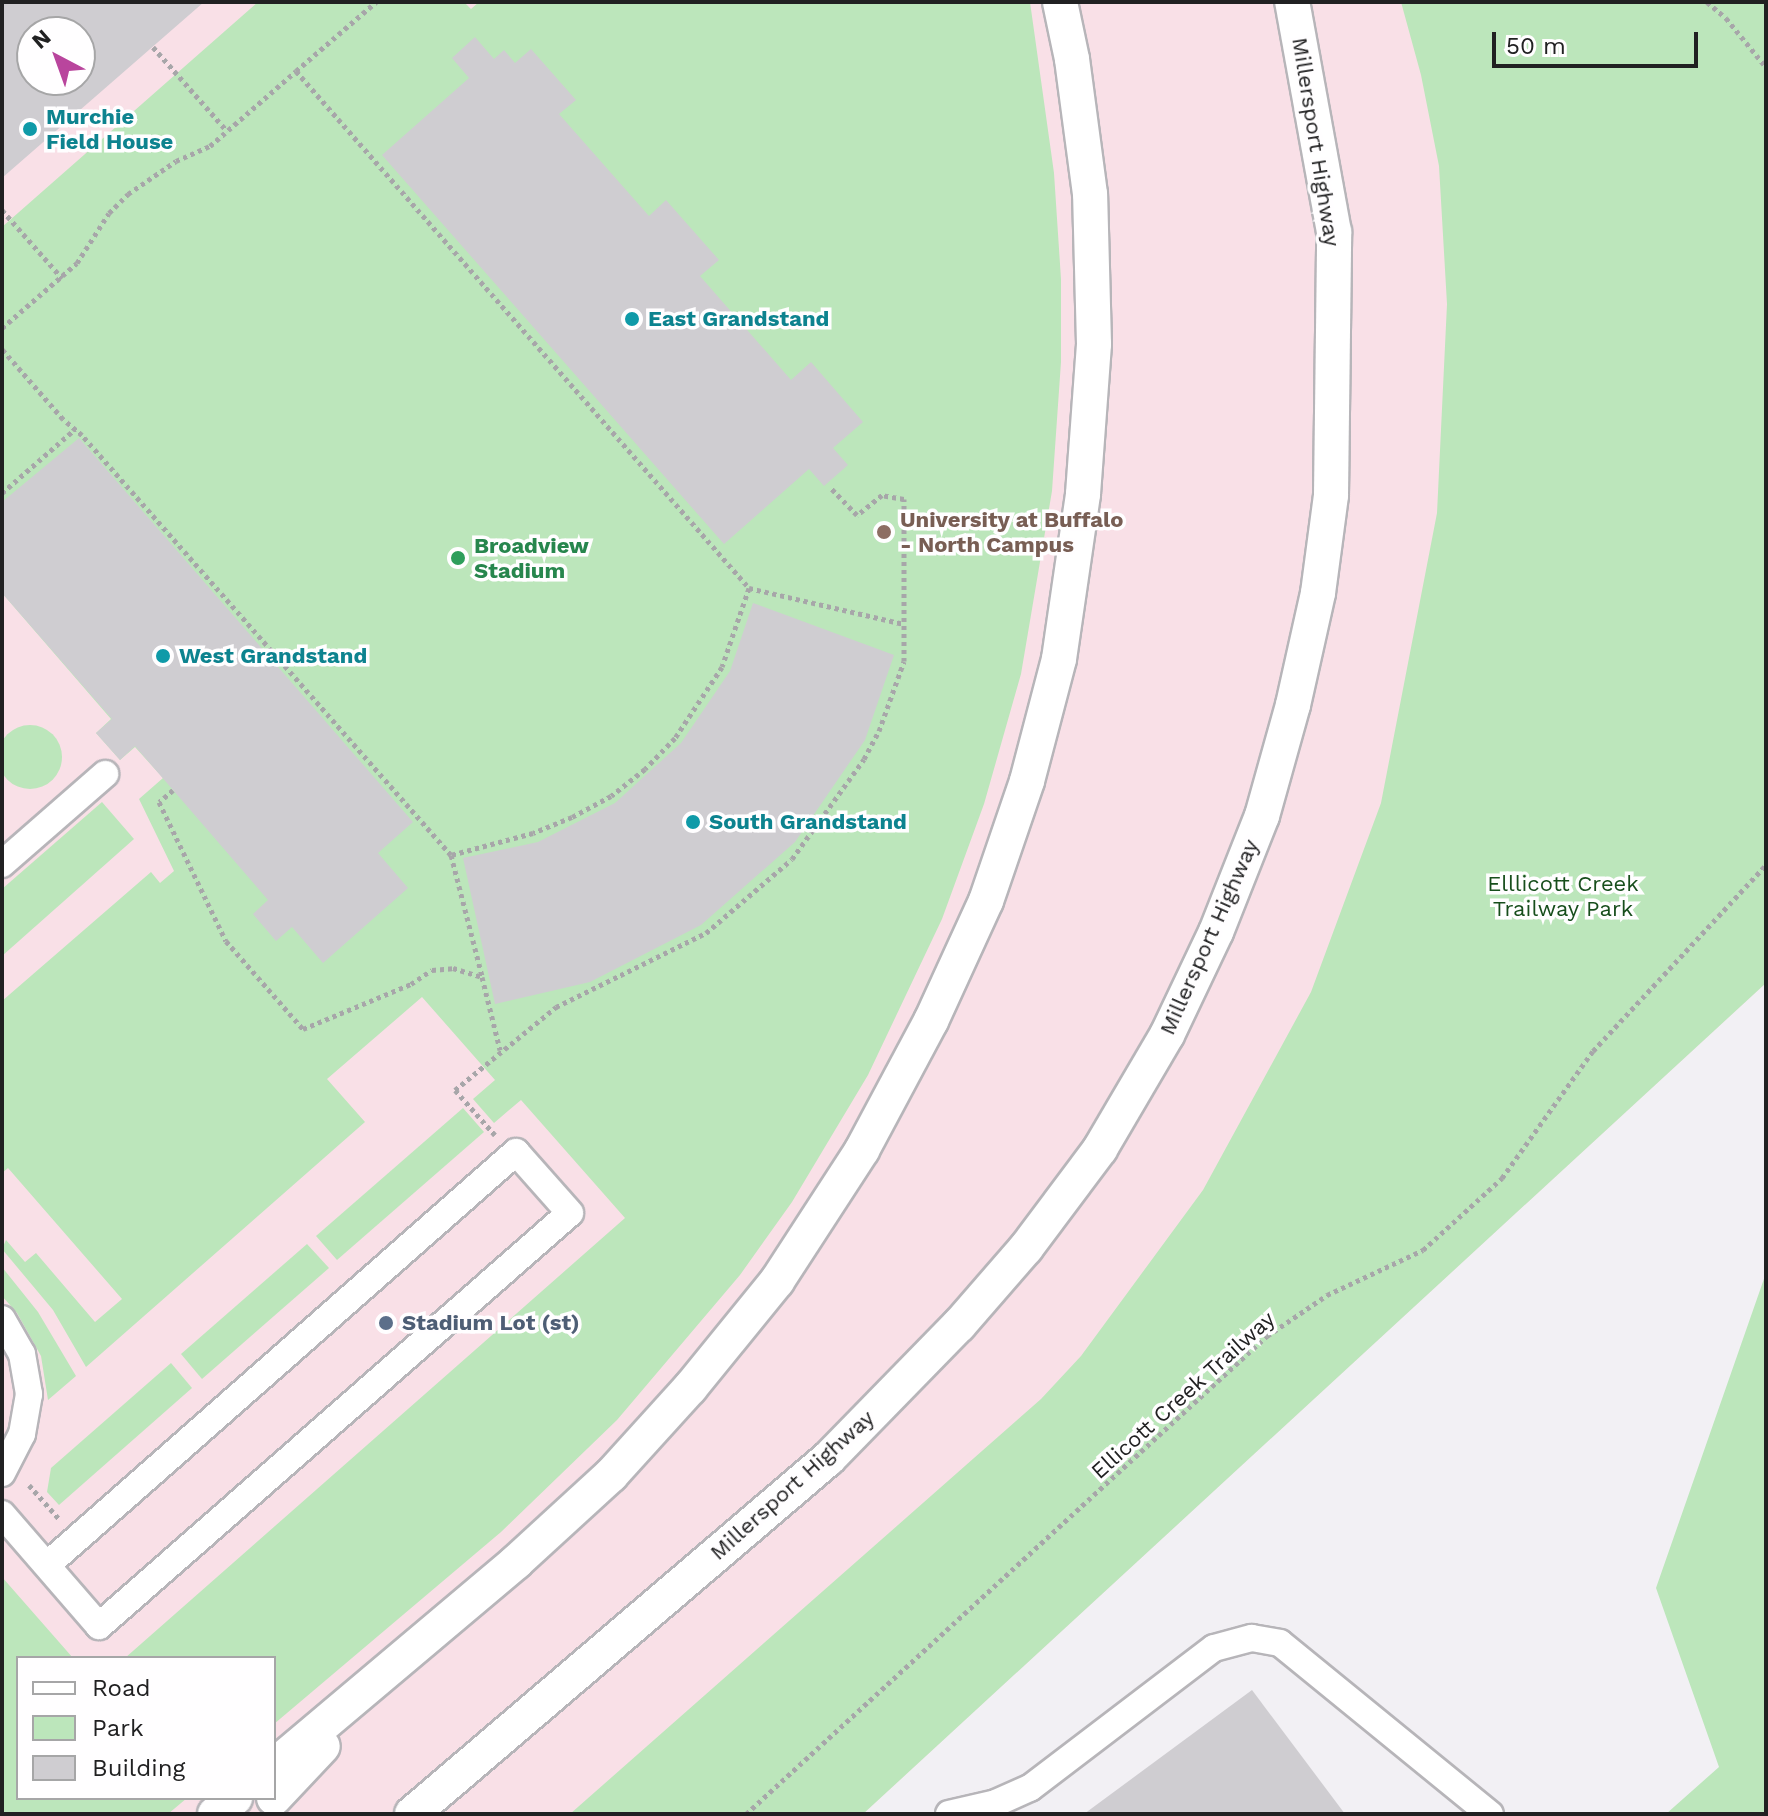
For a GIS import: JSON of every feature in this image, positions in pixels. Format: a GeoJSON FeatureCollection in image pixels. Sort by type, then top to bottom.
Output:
{"type":"FeatureCollection","features":[{"type":"Feature","properties":{"kind":"main road"},"geometry":{"type":"LineString","coordinates":[[276,1764],[378,1682],[611,1475],[690,1388],[777,1281],[862,1150],[931,1021],[986,901],[1027,781],[1059,659],[1083,494],[1094,344],[1090,194],[1072,59],[1060,2]]}},
{"type":"Feature","properties":{"kind":"main road","name":"Millersport Highway"},"geometry":{"type":"LineString","coordinates":[[412,1814],[829,1458],[948,1336],[1026,1248],[1100,1149],[1167,1035],[1216,932],[1262,816],[1293,705],[1318,593],[1331,495],[1334,232],[1292,2]]}},
{"type":"Feature","properties":{"kind":"main road"},"geometry":{"type":"LineString","coordinates":[[276,1796],[293,1782],[378,1682]]}},
{"type":"Feature","properties":{"kind":"main road"},"geometry":{"type":"LineString","coordinates":[[215,1814],[232,1800]]}},
{"type":"Feature","properties":{"kind":"main road"},"geometry":{"type":"LineString","coordinates":[[255,1814],[272,1800]]}},
{"type":"Feature","properties":{"kind":"street"},"geometry":{"type":"LineString","coordinates":[[2,864],[105,774]]}},
{"type":"Feature","properties":{"kind":"street"},"geometry":{"type":"LineString","coordinates":[[2,1514],[99,1626],[570,1213],[516,1152],[47,1565]]}},
{"type":"Feature","properties":{"kind":"street"},"geometry":{"type":"LineString","coordinates":[[2,1319],[22,1354],[29,1394],[22,1434],[2,1473]]}},
{"type":"Feature","properties":{"kind":"street"},"geometry":{"type":"LineString","coordinates":[[949,1814],[996,1803],[1030,1788],[1214,1648],[1252,1638],[1280,1643],[1490,1814]]}},
{"type":"Feature","properties":{"kind":"path"},"geometry":{"type":"LineString","coordinates":[[2,328],[77,263],[109,213],[128,194],[176,161],[210,146],[376,2]]}},
{"type":"Feature","properties":{"kind":"path"},"geometry":{"type":"LineString","coordinates":[[1707,2],[1726,18],[1766,67]]}},
{"type":"Feature","properties":{"kind":"path"},"geometry":{"type":"LineString","coordinates":[[153,47],[227,131]]}},
{"type":"Feature","properties":{"kind":"path"},"geometry":{"type":"LineString","coordinates":[[296,71],[749,588],[904,624]]}},
{"type":"Feature","properties":{"kind":"path"},"geometry":{"type":"LineString","coordinates":[[2,210],[62,278]]}},
{"type":"Feature","properties":{"kind":"path"},"geometry":{"type":"LineString","coordinates":[[2,349],[451,855],[500,1051]]}},
{"type":"Feature","properties":{"kind":"path"},"geometry":{"type":"LineString","coordinates":[[2,493],[75,429]]}},
{"type":"Feature","properties":{"kind":"path"},"geometry":{"type":"LineString","coordinates":[[513,1155],[455,1090],[556,1007],[706,933],[792,859],[864,759],[879,731],[904,661],[904,499],[882,495],[857,515],[829,486]]}},
{"type":"Feature","properties":{"kind":"path"},"geometry":{"type":"LineString","coordinates":[[451,855],[533,833],[572,817],[611,796],[645,769],[675,738],[722,667],[749,588]]}},
{"type":"Feature","properties":{"kind":"path"},"geometry":{"type":"LineString","coordinates":[[173,790],[159,802],[226,941],[303,1029],[411,984],[432,970],[464,969],[482,977]]}},
{"type":"Feature","properties":{"kind":"path","name":"Ellicott Creek Trailway"},"geometry":{"type":"LineString","coordinates":[[746,1814],[1267,1336],[1327,1295],[1423,1250],[1502,1178],[1593,1051],[1766,865]]}},
{"type":"Feature","properties":{"kind":"path"},"geometry":{"type":"LineString","coordinates":[[29,1485],[76,1538]]}},
{"type":"Feature","properties":{"kind":"shaded area","name":"University at Buffalo - North Campus"},"geometry":{"type":"Polygon","coordinates":[[[2,2],[1766,2],[1766,983],[863,1814],[2,1814],[2,2]]]}},
{"type":"Feature","properties":{"kind":"green space"},"geometry":{"type":"Polygon","coordinates":[[[258,2],[464,2],[471,9],[479,2],[1030,2],[1054,173],[1061,279],[1061,362],[1052,491],[1021,674],[984,804],[942,919],[868,1075],[792,1202],[740,1275],[617,1420],[501,1532],[276,1722],[276,1656],[127,1656],[625,1218],[521,1100],[494,1123],[473,1099],[495,1080],[422,997],[327,1079],[365,1122],[86,1367],[53,1310],[2,1249],[6,1240],[25,1262],[36,1253],[95,1322],[122,1299],[8,1168],[2,1173],[2,1001],[151,872],[160,883],[174,871],[139,799],[163,778],[135,747],[120,760],[96,733],[111,719],[2,593],[2,227],[258,2]]]}},
{"type":"Feature","properties":{"kind":"green space","name":"Elllicott Creek Trailway Park"},"geometry":{"type":"Polygon","coordinates":[[[1401,2],[1766,2],[1766,983],[863,1814],[570,1814],[1041,1399],[1081,1356],[1203,1190],[1311,992],[1381,803],[1437,513],[1447,304],[1439,166],[1421,75],[1401,2]]]}},
{"type":"Feature","properties":{"kind":"green space"},"geometry":{"type":"Polygon","coordinates":[[[30,725],[48,730],[57,739],[61,751],[57,775],[42,787],[18,787],[7,780],[0,769],[0,745],[7,734],[18,727],[30,725]]]}},
{"type":"Feature","properties":{"kind":"green space"},"geometry":{"type":"Polygon","coordinates":[[[102,802],[134,839],[2,956],[2,889],[102,802]]]}},
{"type":"Feature","properties":{"kind":"green space"},"geometry":{"type":"Polygon","coordinates":[[[463,1108],[484,1132],[337,1260],[316,1236],[463,1108]]]}},
{"type":"Feature","properties":{"kind":"green space"},"geometry":{"type":"Polygon","coordinates":[[[307,1244],[329,1268],[202,1379],[181,1354],[307,1244]]]}},
{"type":"Feature","properties":{"kind":"green space"},"geometry":{"type":"Polygon","coordinates":[[[2,1267],[38,1312],[76,1376],[48,1400],[41,1356],[17,1313],[2,1296],[2,1267]]]}},
{"type":"Feature","properties":{"kind":"green space"},"geometry":{"type":"Polygon","coordinates":[[[1766,1273],[1766,1814],[1666,1814],[1719,1767],[1656,1588],[1766,1273]]]}},
{"type":"Feature","properties":{"kind":"green space"},"geometry":{"type":"Polygon","coordinates":[[[171,1363],[192,1388],[59,1505],[47,1492],[51,1468],[171,1363]]]}},
{"type":"Feature","properties":{"kind":"green space"},"geometry":{"type":"Polygon","coordinates":[[[2,1577],[71,1656],[16,1656],[16,1800],[185,1800],[168,1814],[2,1814],[2,1577]]]}},
{"type":"Feature","properties":{"kind":"building","name":"Murchie Field House"},"geometry":{"type":"Polygon","coordinates":[[[2,2],[204,2],[2,178],[2,2]]]}},
{"type":"Feature","properties":{"kind":"building","name":"East Grandstand"},"geometry":{"type":"Polygon","coordinates":[[[475,37],[494,59],[504,50],[515,63],[531,49],[576,100],[559,114],[649,216],[666,200],[719,260],[700,276],[791,380],[811,362],[863,422],[833,448],[848,465],[824,486],[809,469],[724,544],[382,155],[469,78],[452,58],[475,37]]]}},
{"type":"Feature","properties":{"kind":"building","name":"West Grandstand"},"geometry":{"type":"Polygon","coordinates":[[[79,438],[413,822],[378,853],[408,888],[323,963],[292,927],[276,941],[253,914],[268,900],[135,746],[120,760],[96,733],[112,719],[2,593],[2,502],[79,438]]]}},
{"type":"Feature","properties":{"kind":"building","name":"South Grandstand"},"geometry":{"type":"Polygon","coordinates":[[[753,603],[894,655],[865,740],[795,842],[701,925],[590,982],[495,1004],[463,858],[538,842],[615,803],[681,743],[730,671],[753,603]]]}},
{"type":"Feature","properties":{"kind":"building"},"geometry":{"type":"Polygon","coordinates":[[[1252,1690],[1345,1814],[1084,1814],[1252,1690]]]}},
{"type":"Feature","properties":{"kind":"place","name":"Murchie Field House"},"geometry":{"type":"Point","coordinates":[30,129]}},
{"type":"Feature","properties":{"kind":"place","name":"East Grandstand"},"geometry":{"type":"Point","coordinates":[632,319]}},
{"type":"Feature","properties":{"kind":"place","name":"University at Buffalo - North Campus"},"geometry":{"type":"Point","coordinates":[884,532]}},
{"type":"Feature","properties":{"kind":"place","name":"Broadview Stadium"},"geometry":{"type":"Point","coordinates":[458,558]}},
{"type":"Feature","properties":{"kind":"place","name":"West Grandstand"},"geometry":{"type":"Point","coordinates":[163,656]}},
{"type":"Feature","properties":{"kind":"place","name":"South Grandstand"},"geometry":{"type":"Point","coordinates":[693,822]}},
{"type":"Feature","properties":{"kind":"place","name":"Stadium Lot (st)"},"geometry":{"type":"Point","coordinates":[386,1323]}}]}
